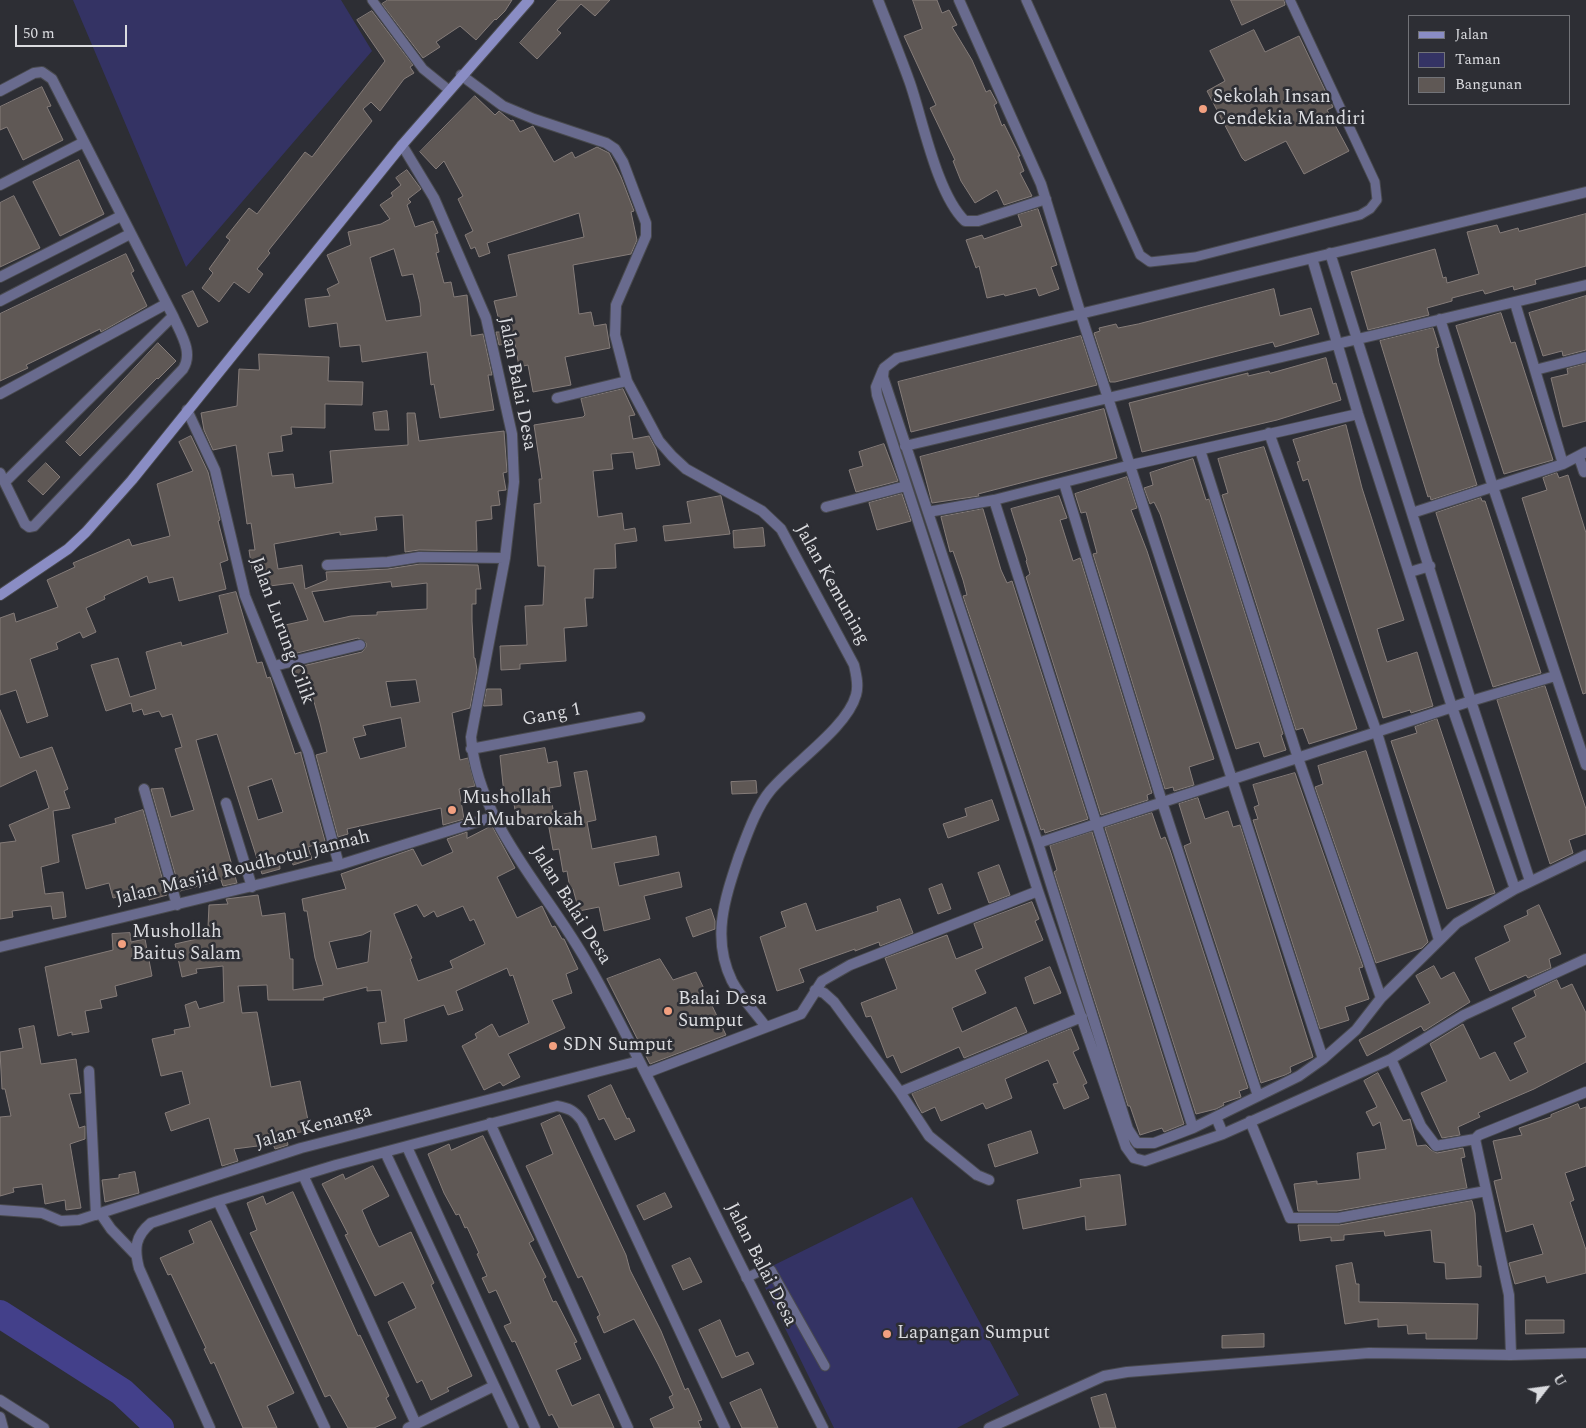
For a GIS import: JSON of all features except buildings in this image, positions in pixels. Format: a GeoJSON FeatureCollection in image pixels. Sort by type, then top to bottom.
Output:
{"type":"FeatureCollection","features":[{"type":"Feature","properties":{"kind":"main road"},"geometry":{"type":"LineString","coordinates":[[0,594],[68,549],[86,532],[132,480],[402,144],[529,0]]}},
{"type":"Feature","properties":{"kind":"street"},"geometry":{"type":"LineString","coordinates":[[878,0],[910,82],[941,180],[959,215],[965,221],[978,222],[1046,200]]}},
{"type":"Feature","properties":{"kind":"street"},"geometry":{"type":"LineString","coordinates":[[959,0],[1026,147],[1046,200],[1081,315],[1323,1059]]}},
{"type":"Feature","properties":{"kind":"street"},"geometry":{"type":"LineString","coordinates":[[0,91],[34,73],[42,72],[52,78],[173,316],[188,352],[188,362],[183,369],[34,526],[30,527],[26,524],[2,478],[173,316]]}},
{"type":"Feature","properties":{"kind":"street","name":"Jalan Kemuning"},"geometry":{"type":"LineString","coordinates":[[461,76],[503,106],[534,119],[606,143],[615,149],[623,162],[646,223],[646,236],[616,305],[615,335],[627,381],[659,441],[672,456],[686,468],[762,511],[782,529],[854,665],[857,680],[856,694],[851,708],[821,742],[768,792],[746,838],[724,900],[721,935],[728,972],[739,992],[766,1027]]}},
{"type":"Feature","properties":{"kind":"street"},"geometry":{"type":"LineString","coordinates":[[0,185],[84,142]]}},
{"type":"Feature","properties":{"kind":"street","name":"Jalan Balai Desa"},"geometry":{"type":"LineString","coordinates":[[402,144],[434,198],[489,330],[513,443],[514,482],[505,558],[474,711],[472,749],[486,801],[493,817],[587,962],[646,1073],[746,1278],[823,1428]]}},
{"type":"Feature","properties":{"kind":"street"},"geometry":{"type":"LineString","coordinates":[[1586,192],[897,358],[884,368],[876,387],[906,486],[1038,891],[1126,1147],[1134,1158],[1145,1161],[1223,1134],[1391,1059],[1464,1015],[1586,959]]}},
{"type":"Feature","properties":{"kind":"street"},"geometry":{"type":"LineString","coordinates":[[0,277],[121,216]]}},
{"type":"Feature","properties":{"kind":"street"},"geometry":{"type":"LineString","coordinates":[[0,301],[130,234]]}},
{"type":"Feature","properties":{"kind":"street"},"geometry":{"type":"LineString","coordinates":[[1330,253],[1471,701],[1530,881]]}},
{"type":"Feature","properties":{"kind":"street"},"geometry":{"type":"LineString","coordinates":[[1312,258],[1339,344],[1358,414],[1452,708],[1515,889]]}},
{"type":"Feature","properties":{"kind":"street"},"geometry":{"type":"LineString","coordinates":[[904,446],[1586,285]]}},
{"type":"Feature","properties":{"kind":"street"},"geometry":{"type":"LineString","coordinates":[[1515,303],[1562,464]]}},
{"type":"Feature","properties":{"kind":"street"},"geometry":{"type":"LineString","coordinates":[[0,394],[166,304]]}},
{"type":"Feature","properties":{"kind":"street"},"geometry":{"type":"LineString","coordinates":[[1440,319],[1555,676],[1586,765]]}},
{"type":"Feature","properties":{"kind":"street"},"geometry":{"type":"LineString","coordinates":[[1535,370],[1586,357]]}},
{"type":"Feature","properties":{"kind":"street"},"geometry":{"type":"LineString","coordinates":[[884,368],[883,377],[904,446],[928,512],[1038,843],[1132,1137],[1137,1144],[1149,1144],[1193,1128],[1299,1076],[1323,1059],[1356,1030],[1381,998],[1439,940],[1468,916],[1530,881],[1586,855]]}},
{"type":"Feature","properties":{"kind":"street"},"geometry":{"type":"LineString","coordinates":[[557,398],[627,381]]}},
{"type":"Feature","properties":{"kind":"street","name":"Jalan Lurung Cilik"},"geometry":{"type":"LineString","coordinates":[[188,410],[215,470],[245,596],[308,752],[339,865]]}},
{"type":"Feature","properties":{"kind":"street"},"geometry":{"type":"LineString","coordinates":[[928,512],[994,500],[1131,465],[1358,414]]}},
{"type":"Feature","properties":{"kind":"street"},"geometry":{"type":"LineString","coordinates":[[1269,433],[1377,734],[1439,940]]}},
{"type":"Feature","properties":{"kind":"street"},"geometry":{"type":"LineString","coordinates":[[1200,450],[1298,758],[1381,998]]}},
{"type":"Feature","properties":{"kind":"street"},"geometry":{"type":"LineString","coordinates":[[1412,513],[1562,464],[1582,455],[1585,474]]}},
{"type":"Feature","properties":{"kind":"street"},"geometry":{"type":"LineString","coordinates":[[1064,483],[1162,802],[1258,1096]]}},
{"type":"Feature","properties":{"kind":"street"},"geometry":{"type":"LineString","coordinates":[[826,507],[906,486]]}},
{"type":"Feature","properties":{"kind":"street"},"geometry":{"type":"LineString","coordinates":[[994,500],[1193,1128]]}},
{"type":"Feature","properties":{"kind":"street"},"geometry":{"type":"LineString","coordinates":[[327,565],[388,562],[419,557],[505,558]]}},
{"type":"Feature","properties":{"kind":"street"},"geometry":{"type":"LineString","coordinates":[[1410,572],[1430,566]]}},
{"type":"Feature","properties":{"kind":"street"},"geometry":{"type":"LineString","coordinates":[[274,666],[360,645]]}},
{"type":"Feature","properties":{"kind":"street"},"geometry":{"type":"LineString","coordinates":[[1038,843],[1377,734],[1471,701],[1555,676]]}},
{"type":"Feature","properties":{"kind":"street","name":"Gang 1"},"geometry":{"type":"LineString","coordinates":[[472,749],[640,717]]}},
{"type":"Feature","properties":{"kind":"street"},"geometry":{"type":"LineString","coordinates":[[144,789],[177,905]]}},
{"type":"Feature","properties":{"kind":"street"},"geometry":{"type":"LineString","coordinates":[[226,803],[252,887]]}},
{"type":"Feature","properties":{"kind":"street","name":"Jalan Masjid Roudhotul Jannah"},"geometry":{"type":"LineString","coordinates":[[0,947],[339,865],[493,817]]}},
{"type":"Feature","properties":{"kind":"street"},"geometry":{"type":"LineString","coordinates":[[646,1073],[801,1014],[822,981],[850,965],[1038,891]]}},
{"type":"Feature","properties":{"kind":"street"},"geometry":{"type":"LineString","coordinates":[[815,990],[824,992],[834,1002],[900,1092],[929,1136],[970,1169],[989,1180]]}},
{"type":"Feature","properties":{"kind":"street"},"geometry":{"type":"LineString","coordinates":[[900,1092],[1082,1017]]}},
{"type":"Feature","properties":{"kind":"street"},"geometry":{"type":"LineString","coordinates":[[1391,1059],[1421,1126],[1436,1146],[1475,1139],[1479,1135],[1586,1092]]}},
{"type":"Feature","properties":{"kind":"street","name":"Jalan Kenanga"},"geometry":{"type":"LineString","coordinates":[[0,1210],[42,1213],[66,1222],[98,1214],[301,1148],[639,1061]]}},
{"type":"Feature","properties":{"kind":"street"},"geometry":{"type":"LineString","coordinates":[[88,1071],[98,1214],[135,1254]]}},
{"type":"Feature","properties":{"kind":"street"},"geometry":{"type":"LineString","coordinates":[[210,1428],[139,1268],[135,1254],[136,1240],[151,1224],[303,1175],[557,1106],[576,1112],[582,1121],[725,1428]]}},
{"type":"Feature","properties":{"kind":"street"},"geometry":{"type":"LineString","coordinates":[[1216,1117],[1223,1134]]}},
{"type":"Feature","properties":{"kind":"street"},"geometry":{"type":"LineString","coordinates":[[1250,1121],[1290,1218],[1338,1218],[1486,1191]]}},
{"type":"Feature","properties":{"kind":"street"},"geometry":{"type":"LineString","coordinates":[[490,1123],[628,1428]]}},
{"type":"Feature","properties":{"kind":"street"},"geometry":{"type":"LineString","coordinates":[[1475,1139],[1509,1295],[1511,1355]]}},
{"type":"Feature","properties":{"kind":"street"},"geometry":{"type":"LineString","coordinates":[[407,1147],[535,1428]]}},
{"type":"Feature","properties":{"kind":"street"},"geometry":{"type":"LineString","coordinates":[[385,1152],[514,1428]]}},
{"type":"Feature","properties":{"kind":"street"},"geometry":{"type":"LineString","coordinates":[[303,1175],[412,1426],[494,1386]]}},
{"type":"Feature","properties":{"kind":"street"},"geometry":{"type":"LineString","coordinates":[[218,1201],[325,1428]]}},
{"type":"Feature","properties":{"kind":"street"},"geometry":{"type":"LineString","coordinates":[[989,1428],[1104,1376],[1127,1372],[1370,1353],[1511,1355],[1586,1353]]}},
{"type":"Feature","properties":{"kind":"street"},"geometry":{"type":"LineString","coordinates":[[0,1400],[44,1428]]}},
{"type":"Feature","properties":{"kind":"street"},"geometry":{"type":"LineString","coordinates":[[507,1411],[523,1400]]}},
{"type":"Feature","properties":{"kind":"street"},"geometry":{"type":"LineString","coordinates":[[0,1417],[4,1428]]}},
{"type":"Feature","properties":{"kind":"lane"},"geometry":{"type":"LineString","coordinates":[[372,0],[423,69],[449,90]]}},
{"type":"Feature","properties":{"kind":"lane"},"geometry":{"type":"LineString","coordinates":[[1026,0],[1140,255],[1150,262],[1195,257],[1360,214],[1370,209],[1377,200],[1376,182],[1290,0]]}},
{"type":"Feature","properties":{"kind":"lane"},"geometry":{"type":"LineString","coordinates":[[746,1278],[764,1269],[771,1270],[825,1366]]}},
{"type":"Feature","properties":{"kind":"green space"},"geometry":{"type":"Polygon","coordinates":[[[73,0],[341,0],[372,51],[186,267],[73,0]]]}},
{"type":"Feature","properties":{"kind":"green space","name":"Lapangan Sumput"},"geometry":{"type":"Polygon","coordinates":[[[912,1197],[1019,1395],[957,1428],[834,1428],[758,1273],[912,1197]]]}},
{"type":"Feature","properties":{"kind":"waterway"},"geometry":{"type":"LineString","coordinates":[[0,1314],[122,1392],[160,1428]]}},
{"type":"Feature","properties":{"kind":"place","name":"Sekolah Insan Cendekia Mandiri"},"geometry":{"type":"Point","coordinates":[1203,109]}},
{"type":"Feature","properties":{"kind":"place","name":"Mushollah Al Mubarokah"},"geometry":{"type":"Point","coordinates":[452,810]}},
{"type":"Feature","properties":{"kind":"place","name":"Mushollah Baitus Salam"},"geometry":{"type":"Point","coordinates":[122,944]}},
{"type":"Feature","properties":{"kind":"place","name":"Balai Desa Sumput"},"geometry":{"type":"Point","coordinates":[668,1011]}},
{"type":"Feature","properties":{"kind":"place","name":"SDN Sumput"},"geometry":{"type":"Point","coordinates":[553,1046]}},
{"type":"Feature","properties":{"kind":"place","name":"Lapangan Sumput"},"geometry":{"type":"Point","coordinates":[887,1334]}}]}
